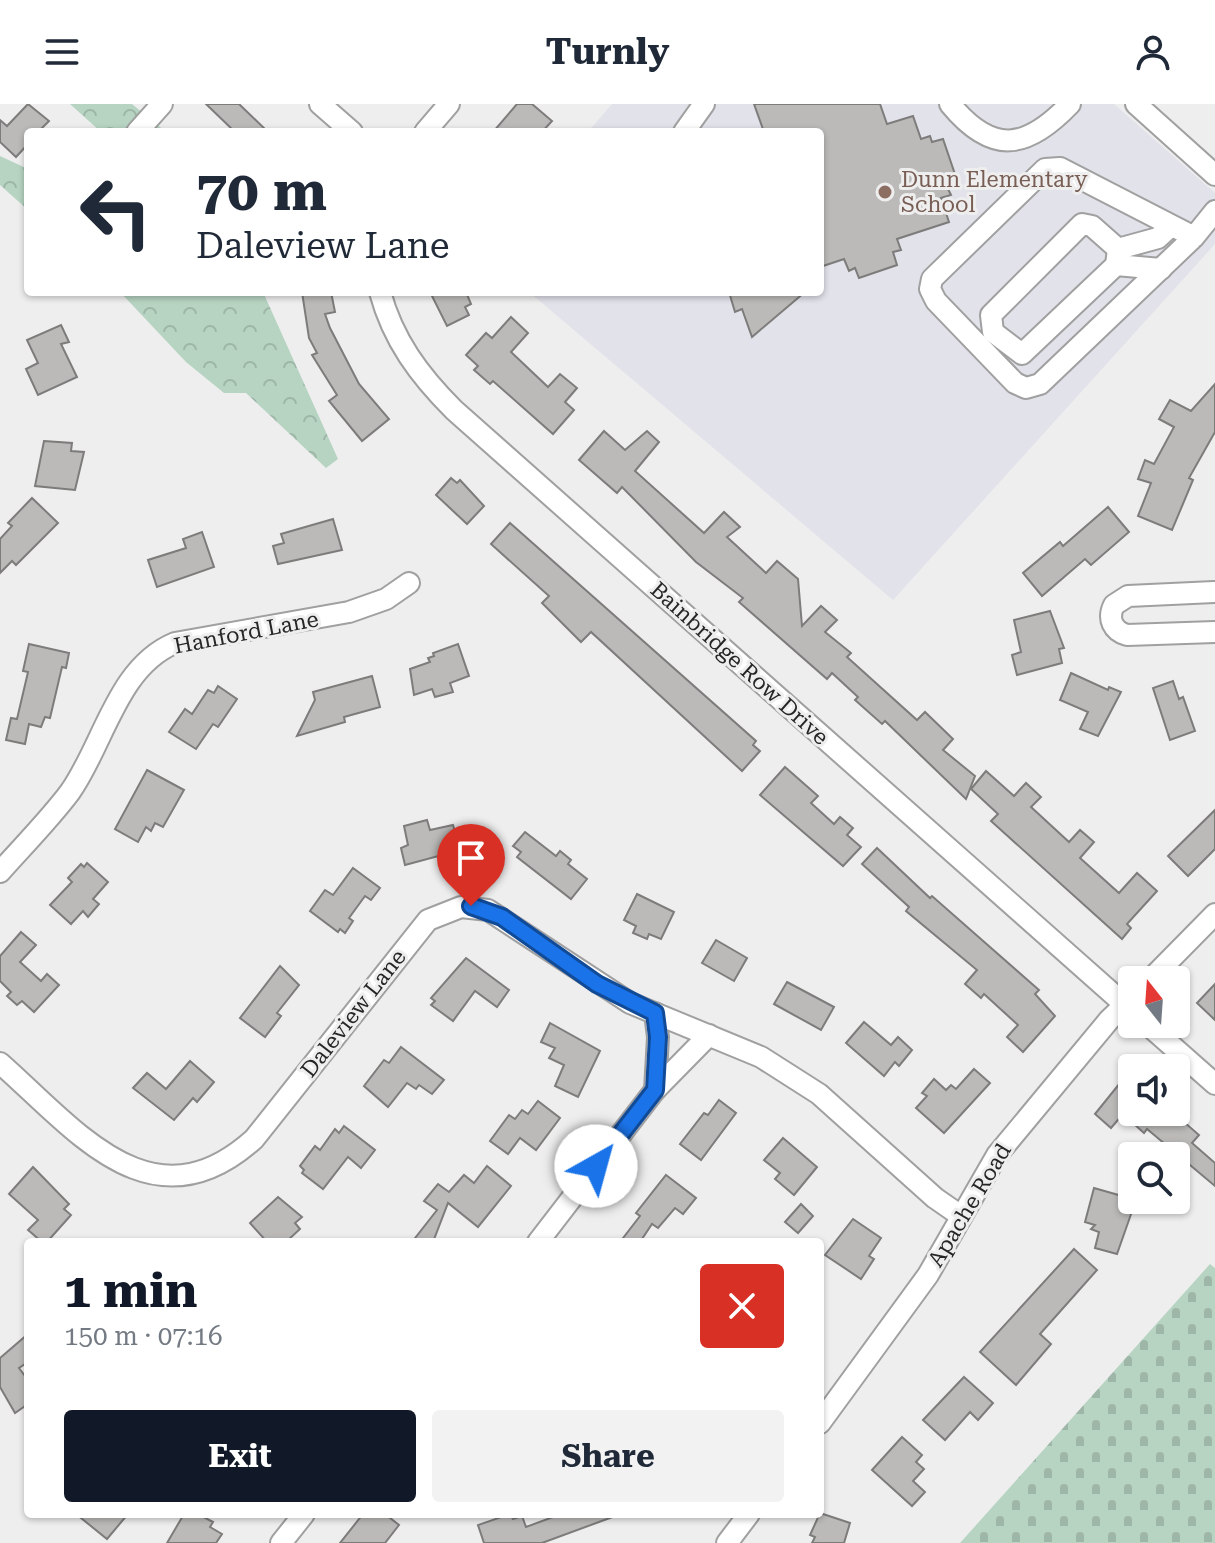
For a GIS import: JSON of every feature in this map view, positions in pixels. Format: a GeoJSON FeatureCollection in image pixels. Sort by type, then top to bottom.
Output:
{"type":"FeatureCollection","features":[{"type":"Feature","properties":{"kind":"street"},"geometry":{"type":"LineString","coordinates":[[141,128],[162,104]]}},
{"type":"Feature","properties":{"kind":"street"},"geometry":{"type":"LineString","coordinates":[[320,104],[347,128]]}},
{"type":"Feature","properties":{"kind":"street"},"geometry":{"type":"LineString","coordinates":[[428,128],[449,104]]}},
{"type":"Feature","properties":{"kind":"street"},"geometry":{"type":"LineString","coordinates":[[687,128],[704,104]]}},
{"type":"Feature","properties":{"kind":"street"},"geometry":{"type":"LineString","coordinates":[[950,104],[970,127],[995,140],[1019,140],[1044,128],[1066,108]]}},
{"type":"Feature","properties":{"kind":"street"},"geometry":{"type":"LineString","coordinates":[[1136,104],[1159,111],[1215,175]]}},
{"type":"Feature","properties":{"kind":"street"},"geometry":{"type":"LineString","coordinates":[[1194,237],[1060,168],[1045,169],[932,279],[930,289],[936,301],[1005,373],[1026,388],[1040,384],[1194,237],[1215,211]]}},
{"type":"Feature","properties":{"kind":"street"},"geometry":{"type":"LineString","coordinates":[[1161,269],[1117,257],[1092,226],[1082,224],[991,315],[993,332],[1022,354],[1117,257],[1158,238],[1171,226]]}},
{"type":"Feature","properties":{"kind":"street","name":"Bainbridge Row Drive"},"geometry":{"type":"LineString","coordinates":[[381,296],[392,329],[406,354],[454,410],[1118,994]]}},
{"type":"Feature","properties":{"kind":"street"},"geometry":{"type":"LineString","coordinates":[[1215,581],[1215,611]]}},
{"type":"Feature","properties":{"kind":"street","name":"Hanford Lane"},"geometry":{"type":"LineString","coordinates":[[0,872],[70,792],[128,684],[150,657],[175,643],[362,608],[386,599],[409,583]]}},
{"type":"Feature","properties":{"kind":"street"},"geometry":{"type":"LineString","coordinates":[[1214,592],[1128,596],[1117,601],[1110,617],[1116,629],[1127,635],[1215,632]]}},
{"type":"Feature","properties":{"kind":"street","name":"Daleview Lane"},"geometry":{"type":"LineString","coordinates":[[0,1063],[113,1161],[134,1170],[179,1175],[219,1164],[254,1139],[414,934],[428,920],[449,909],[471,906],[502,917],[597,984],[655,1013],[761,1057],[800,1080],[935,1198],[961,1216]]}},
{"type":"Feature","properties":{"kind":"street"},"geometry":{"type":"LineString","coordinates":[[1164,966],[1215,914]]}},
{"type":"Feature","properties":{"kind":"street"},"geometry":{"type":"LineString","coordinates":[[655,1013],[658,1037],[655,1090]]}},
{"type":"Feature","properties":{"kind":"street","name":"Apache Road"},"geometry":{"type":"LineString","coordinates":[[824,1418],[890,1332],[1016,1129],[1118,1018]]}},
{"type":"Feature","properties":{"kind":"street"},"geometry":{"type":"LineString","coordinates":[[541,1238],[655,1090],[709,1035]]}},
{"type":"Feature","properties":{"kind":"street"},"geometry":{"type":"LineString","coordinates":[[1163,1038],[1215,1084]]}},
{"type":"Feature","properties":{"kind":"street"},"geometry":{"type":"LineString","coordinates":[[281,1543],[301,1518]]}},
{"type":"Feature","properties":{"kind":"street"},"geometry":{"type":"LineString","coordinates":[[727,1543],[746,1518]]}},
{"type":"Feature","properties":{"kind":"shaded area"},"geometry":{"type":"Polygon","coordinates":[[[612,104],[1114,104],[1215,193],[1215,244],[893,600],[534,296],[824,296],[824,128],[591,128],[612,104]]]}},
{"type":"Feature","properties":{"kind":"green space"},"geometry":{"type":"Polygon","coordinates":[[[70,104],[132,104],[161,128],[97,128],[70,104]]]}},
{"type":"Feature","properties":{"kind":"green space"},"geometry":{"type":"Polygon","coordinates":[[[0,156],[24,167],[24,206],[0,185],[0,156]]]}},
{"type":"Feature","properties":{"kind":"green space"},"geometry":{"type":"Polygon","coordinates":[[[124,296],[265,296],[338,459],[326,468],[246,393],[224,393],[186,362],[124,296]]]}},
{"type":"Feature","properties":{"kind":"green space"},"geometry":{"type":"Polygon","coordinates":[[[1210,1264],[1215,1268],[1215,1543],[960,1543],[1210,1264]]]}},
{"type":"Feature","properties":{"kind":"building"},"geometry":{"type":"Polygon","coordinates":[[[28,104],[49,121],[42,128],[24,128],[24,148],[16,157],[0,142],[0,120],[7,126],[28,104]]]}},
{"type":"Feature","properties":{"kind":"building"},"geometry":{"type":"Polygon","coordinates":[[[206,104],[239,104],[264,128],[231,128],[206,104]]]}},
{"type":"Feature","properties":{"kind":"building"},"geometry":{"type":"Polygon","coordinates":[[[517,104],[532,104],[552,121],[546,128],[496,128],[517,104]]]}},
{"type":"Feature","properties":{"kind":"building","name":"Dunn Elementary School"},"geometry":{"type":"Polygon","coordinates":[[[754,104],[880,104],[887,124],[913,116],[921,139],[930,136],[932,142],[943,139],[959,186],[948,189],[951,195],[941,198],[949,222],[897,239],[901,250],[893,252],[897,265],[859,278],[855,268],[849,271],[844,259],[824,266],[824,128],[763,128],[754,104]]]}},
{"type":"Feature","properties":{"kind":"building"},"geometry":{"type":"Polygon","coordinates":[[[303,296],[332,296],[335,312],[325,314],[330,328],[359,384],[389,419],[362,441],[329,401],[337,395],[312,355],[317,353],[309,338],[303,296]]]}},
{"type":"Feature","properties":{"kind":"building"},"geometry":{"type":"Polygon","coordinates":[[[432,296],[468,296],[471,304],[465,307],[469,315],[447,326],[432,296]]]}},
{"type":"Feature","properties":{"kind":"building"},"geometry":{"type":"Polygon","coordinates":[[[730,296],[800,296],[752,337],[742,309],[735,312],[730,296]]]}},
{"type":"Feature","properties":{"kind":"building"},"geometry":{"type":"Polygon","coordinates":[[[511,317],[528,333],[511,352],[548,387],[560,374],[577,388],[565,402],[574,410],[553,434],[493,381],[490,384],[474,370],[478,366],[466,355],[486,333],[492,338],[511,317]]]}},
{"type":"Feature","properties":{"kind":"building"},"geometry":{"type":"Polygon","coordinates":[[[61,325],[69,342],[61,344],[77,377],[38,395],[26,369],[38,363],[27,340],[61,325]]]}},
{"type":"Feature","properties":{"kind":"building"},"geometry":{"type":"Polygon","coordinates":[[[1215,384],[1215,432],[1189,478],[1193,480],[1172,530],[1138,516],[1151,483],[1138,479],[1145,460],[1154,464],[1174,427],[1159,419],[1170,400],[1191,411],[1215,384]]]}},
{"type":"Feature","properties":{"kind":"building"},"geometry":{"type":"Polygon","coordinates":[[[604,431],[625,450],[647,431],[659,442],[635,471],[704,533],[724,512],[740,527],[727,537],[766,573],[777,561],[798,579],[802,626],[821,606],[837,620],[825,632],[851,653],[847,657],[917,720],[925,712],[953,739],[943,750],[975,776],[966,799],[885,721],[882,724],[855,700],[858,697],[832,673],[827,679],[739,602],[743,598],[696,562],[622,487],[617,493],[579,460],[604,431]]]}},
{"type":"Feature","properties":{"kind":"building"},"geometry":{"type":"Polygon","coordinates":[[[44,441],[72,443],[71,451],[84,452],[75,490],[35,486],[44,441]]]}},
{"type":"Feature","properties":{"kind":"building"},"geometry":{"type":"Polygon","coordinates":[[[451,478],[457,483],[460,480],[484,506],[467,524],[436,495],[451,478]]]}},
{"type":"Feature","properties":{"kind":"building"},"geometry":{"type":"Polygon","coordinates":[[[32,498],[58,523],[16,565],[12,561],[0,573],[0,539],[12,526],[8,523],[32,498]]]}},
{"type":"Feature","properties":{"kind":"building"},"geometry":{"type":"Polygon","coordinates":[[[1108,507],[1129,532],[1091,565],[1085,559],[1042,596],[1023,573],[1060,542],[1063,546],[1108,507]]]}},
{"type":"Feature","properties":{"kind":"building"},"geometry":{"type":"Polygon","coordinates":[[[333,519],[342,550],[278,564],[273,546],[284,543],[281,534],[333,519]]]}},
{"type":"Feature","properties":{"kind":"building"},"geometry":{"type":"Polygon","coordinates":[[[510,523],[756,741],[753,745],[760,751],[742,771],[591,632],[581,642],[542,603],[549,596],[491,544],[510,523]]]}},
{"type":"Feature","properties":{"kind":"building"},"geometry":{"type":"Polygon","coordinates":[[[202,532],[214,567],[157,587],[148,560],[186,548],[183,539],[202,532]]]}},
{"type":"Feature","properties":{"kind":"building"},"geometry":{"type":"Polygon","coordinates":[[[1050,611],[1064,648],[1059,649],[1062,663],[1017,675],[1012,655],[1021,652],[1014,620],[1050,611]]]}},
{"type":"Feature","properties":{"kind":"building"},"geometry":{"type":"Polygon","coordinates":[[[29,644],[69,653],[66,668],[62,667],[50,718],[45,717],[41,727],[29,724],[25,744],[6,740],[11,718],[17,719],[28,672],[23,671],[29,644]]]}},
{"type":"Feature","properties":{"kind":"building"},"geometry":{"type":"Polygon","coordinates":[[[458,644],[469,676],[450,683],[453,692],[435,697],[432,689],[414,695],[410,669],[430,662],[428,658],[434,656],[433,653],[458,644]]]}},
{"type":"Feature","properties":{"kind":"building"},"geometry":{"type":"Polygon","coordinates":[[[1071,673],[1108,690],[1109,687],[1121,692],[1098,736],[1080,729],[1088,712],[1060,700],[1071,673]]]}},
{"type":"Feature","properties":{"kind":"building"},"geometry":{"type":"Polygon","coordinates":[[[372,676],[380,707],[344,717],[345,722],[297,736],[315,700],[313,692],[372,676]]]}},
{"type":"Feature","properties":{"kind":"building"},"geometry":{"type":"Polygon","coordinates":[[[1173,681],[1179,699],[1183,697],[1195,731],[1170,740],[1153,688],[1173,681]]]}},
{"type":"Feature","properties":{"kind":"building"},"geometry":{"type":"Polygon","coordinates":[[[218,686],[237,699],[218,727],[213,724],[196,749],[169,732],[185,709],[192,714],[208,690],[214,693],[218,686]]]}},
{"type":"Feature","properties":{"kind":"building"},"geometry":{"type":"Polygon","coordinates":[[[785,767],[818,796],[811,803],[834,824],[840,817],[853,828],[847,835],[861,847],[843,866],[760,795],[785,767]]]}},
{"type":"Feature","properties":{"kind":"building"},"geometry":{"type":"Polygon","coordinates":[[[147,770],[184,790],[163,827],[155,823],[151,831],[146,827],[138,842],[115,829],[147,770]]]}},
{"type":"Feature","properties":{"kind":"building"},"geometry":{"type":"Polygon","coordinates":[[[986,771],[1014,796],[1026,783],[1041,797],[1031,807],[1069,842],[1080,830],[1094,842],[1080,858],[1119,893],[1137,873],[1157,891],[1127,924],[1131,928],[1122,939],[991,821],[998,814],[971,789],[986,771]]]}},
{"type":"Feature","properties":{"kind":"building"},"geometry":{"type":"Polygon","coordinates":[[[1215,810],[1215,849],[1188,876],[1168,856],[1215,810]]]}},
{"type":"Feature","properties":{"kind":"building"},"geometry":{"type":"Polygon","coordinates":[[[427,820],[430,830],[453,825],[457,838],[489,842],[476,846],[475,853],[457,851],[405,865],[401,848],[408,845],[404,826],[427,820]]]}},
{"type":"Feature","properties":{"kind":"building"},"geometry":{"type":"Polygon","coordinates":[[[525,832],[556,856],[560,851],[571,860],[568,864],[587,879],[571,899],[517,857],[521,852],[513,846],[525,832]]]}},
{"type":"Feature","properties":{"kind":"building"},"geometry":{"type":"Polygon","coordinates":[[[877,848],[930,898],[932,896],[1039,990],[1035,994],[1055,1016],[1023,1052],[1007,1037],[1018,1025],[984,994],[981,998],[965,984],[977,970],[906,911],[909,907],[862,864],[877,848]]]}},
{"type":"Feature","properties":{"kind":"building"},"geometry":{"type":"Polygon","coordinates":[[[87,863],[108,882],[93,899],[99,904],[88,917],[83,911],[71,924],[50,905],[72,882],[68,878],[81,864],[84,867],[87,863]]]}},
{"type":"Feature","properties":{"kind":"building"},"geometry":{"type":"Polygon","coordinates":[[[353,868],[380,888],[371,900],[365,896],[349,918],[353,921],[345,933],[340,929],[338,932],[310,911],[325,890],[333,895],[353,868]]]}},
{"type":"Feature","properties":{"kind":"building"},"geometry":{"type":"Polygon","coordinates":[[[637,894],[674,912],[661,939],[649,934],[647,939],[633,933],[636,926],[624,920],[637,894]]]}},
{"type":"Feature","properties":{"kind":"building"},"geometry":{"type":"Polygon","coordinates":[[[21,932],[36,945],[20,962],[41,981],[47,974],[59,985],[34,1012],[22,1001],[17,1005],[7,996],[11,992],[0,981],[0,956],[21,932]]]}},
{"type":"Feature","properties":{"kind":"building"},"geometry":{"type":"Polygon","coordinates":[[[716,940],[747,958],[734,981],[702,963],[716,940]]]}},
{"type":"Feature","properties":{"kind":"building"},"geometry":{"type":"Polygon","coordinates":[[[466,958],[509,990],[497,1007],[475,991],[453,1021],[431,1005],[435,1001],[431,998],[466,958]]]}},
{"type":"Feature","properties":{"kind":"building"},"geometry":{"type":"Polygon","coordinates":[[[280,966],[299,985],[277,1013],[281,1016],[265,1037],[240,1018],[280,966]]]}},
{"type":"Feature","properties":{"kind":"building"},"geometry":{"type":"Polygon","coordinates":[[[787,982],[834,1007],[821,1030],[774,1004],[787,982]]]}},
{"type":"Feature","properties":{"kind":"building"},"geometry":{"type":"Polygon","coordinates":[[[1215,984],[1215,1020],[1197,1003],[1215,984]]]}},
{"type":"Feature","properties":{"kind":"building"},"geometry":{"type":"Polygon","coordinates":[[[864,1022],[891,1045],[898,1037],[912,1050],[899,1066],[895,1062],[884,1076],[846,1043],[864,1022]]]}},
{"type":"Feature","properties":{"kind":"building"},"geometry":{"type":"Polygon","coordinates":[[[550,1023],[600,1051],[578,1097],[555,1086],[564,1065],[549,1058],[555,1048],[541,1042],[550,1023]]]}},
{"type":"Feature","properties":{"kind":"building"},"geometry":{"type":"Polygon","coordinates":[[[401,1047],[444,1080],[432,1094],[419,1085],[416,1089],[407,1083],[388,1107],[364,1086],[384,1060],[389,1063],[401,1047]]]}},
{"type":"Feature","properties":{"kind":"building"},"geometry":{"type":"Polygon","coordinates":[[[190,1061],[214,1082],[197,1102],[193,1098],[174,1120],[133,1088],[147,1073],[166,1089],[190,1061]]]}},
{"type":"Feature","properties":{"kind":"building"},"geometry":{"type":"Polygon","coordinates":[[[974,1069],[990,1083],[944,1133],[916,1108],[927,1096],[922,1093],[934,1079],[946,1090],[951,1085],[956,1089],[974,1069]]]}},
{"type":"Feature","properties":{"kind":"building"},"geometry":{"type":"Polygon","coordinates":[[[1118,1085],[1118,1120],[1111,1128],[1095,1114],[1118,1085]]]}},
{"type":"Feature","properties":{"kind":"building"},"geometry":{"type":"Polygon","coordinates":[[[719,1100],[736,1113],[701,1160],[680,1144],[704,1113],[708,1115],[719,1100]]]}},
{"type":"Feature","properties":{"kind":"building"},"geometry":{"type":"Polygon","coordinates":[[[538,1101],[560,1118],[536,1150],[520,1138],[508,1154],[490,1141],[509,1115],[515,1119],[522,1110],[528,1114],[538,1101]]]}},
{"type":"Feature","properties":{"kind":"building"},"geometry":{"type":"Polygon","coordinates":[[[344,1126],[375,1150],[361,1168],[348,1157],[323,1189],[302,1173],[304,1170],[300,1166],[315,1146],[320,1150],[335,1129],[339,1133],[344,1126]]]}},
{"type":"Feature","properties":{"kind":"building"},"geometry":{"type":"Polygon","coordinates":[[[1136,1126],[1189,1126],[1199,1135],[1192,1143],[1215,1163],[1215,1186],[1190,1165],[1190,1142],[1163,1142],[1147,1129],[1144,1133],[1136,1126]]]}},
{"type":"Feature","properties":{"kind":"building"},"geometry":{"type":"Polygon","coordinates":[[[783,1138],[817,1167],[794,1195],[775,1179],[780,1173],[764,1160],[783,1138]]]}},
{"type":"Feature","properties":{"kind":"building"},"geometry":{"type":"Polygon","coordinates":[[[487,1166],[511,1186],[478,1227],[448,1203],[435,1238],[415,1238],[437,1210],[424,1201],[438,1184],[449,1192],[464,1175],[474,1183],[487,1166]]]}},
{"type":"Feature","properties":{"kind":"building"},"geometry":{"type":"Polygon","coordinates":[[[33,1167],[69,1204],[64,1209],[71,1215],[51,1238],[37,1238],[28,1230],[38,1220],[9,1194],[33,1167]]]}},
{"type":"Feature","properties":{"kind":"building"},"geometry":{"type":"Polygon","coordinates":[[[666,1175],[696,1198],[683,1214],[675,1208],[658,1228],[652,1224],[643,1238],[623,1238],[640,1216],[636,1213],[666,1175]]]}},
{"type":"Feature","properties":{"kind":"building"},"geometry":{"type":"Polygon","coordinates":[[[1094,1188],[1118,1195],[1118,1214],[1131,1214],[1117,1254],[1095,1248],[1099,1232],[1091,1229],[1095,1225],[1085,1222],[1094,1188]]]}},
{"type":"Feature","properties":{"kind":"building"},"geometry":{"type":"Polygon","coordinates":[[[278,1197],[302,1217],[295,1223],[300,1229],[290,1238],[263,1238],[250,1223],[278,1197]]]}},
{"type":"Feature","properties":{"kind":"building"},"geometry":{"type":"Polygon","coordinates":[[[801,1204],[813,1216],[798,1233],[785,1222],[801,1204]]]}},
{"type":"Feature","properties":{"kind":"building"},"geometry":{"type":"Polygon","coordinates":[[[853,1219],[881,1238],[869,1256],[874,1259],[861,1279],[825,1255],[853,1219]]]}},
{"type":"Feature","properties":{"kind":"building"},"geometry":{"type":"Polygon","coordinates":[[[1074,1249],[1097,1270],[1040,1334],[1051,1344],[1016,1385],[980,1352],[1074,1249]]]}},
{"type":"Feature","properties":{"kind":"building"},"geometry":{"type":"Polygon","coordinates":[[[24,1337],[24,1365],[19,1368],[24,1375],[24,1407],[15,1413],[0,1387],[0,1358],[24,1337]]]}},
{"type":"Feature","properties":{"kind":"building"},"geometry":{"type":"Polygon","coordinates":[[[964,1377],[993,1403],[978,1420],[970,1412],[945,1440],[923,1420],[964,1377]]]}},
{"type":"Feature","properties":{"kind":"building"},"geometry":{"type":"Polygon","coordinates":[[[902,1437],[922,1455],[916,1462],[924,1469],[913,1481],[925,1492],[912,1506],[872,1470],[902,1437]]]}},
{"type":"Feature","properties":{"kind":"building"},"geometry":{"type":"Polygon","coordinates":[[[824,1514],[850,1523],[844,1543],[812,1543],[815,1537],[810,1535],[818,1518],[824,1518],[824,1514]]]}},
{"type":"Feature","properties":{"kind":"building"},"geometry":{"type":"Polygon","coordinates":[[[81,1518],[125,1518],[107,1539],[81,1518]]]}},
{"type":"Feature","properties":{"kind":"building"},"geometry":{"type":"Polygon","coordinates":[[[182,1518],[206,1518],[213,1522],[210,1527],[222,1534],[216,1543],[167,1543],[182,1518]]]}},
{"type":"Feature","properties":{"kind":"building"},"geometry":{"type":"Polygon","coordinates":[[[360,1518],[390,1518],[399,1525],[385,1543],[340,1543],[360,1518]]]}},
{"type":"Feature","properties":{"kind":"building"},"geometry":{"type":"Polygon","coordinates":[[[498,1518],[523,1518],[526,1527],[550,1518],[610,1518],[542,1543],[484,1543],[478,1525],[498,1518]]]}},
{"type":"Feature","properties":{"kind":"place","name":"Dunn Elementary School"},"geometry":{"type":"Point","coordinates":[885,192]}},
{"type":"Feature","properties":{"kind":"route"},"geometry":{"type":"LineString","coordinates":[[471,906],[502,917],[597,984],[655,1013],[658,1037],[655,1090],[596,1166]]}}]}
